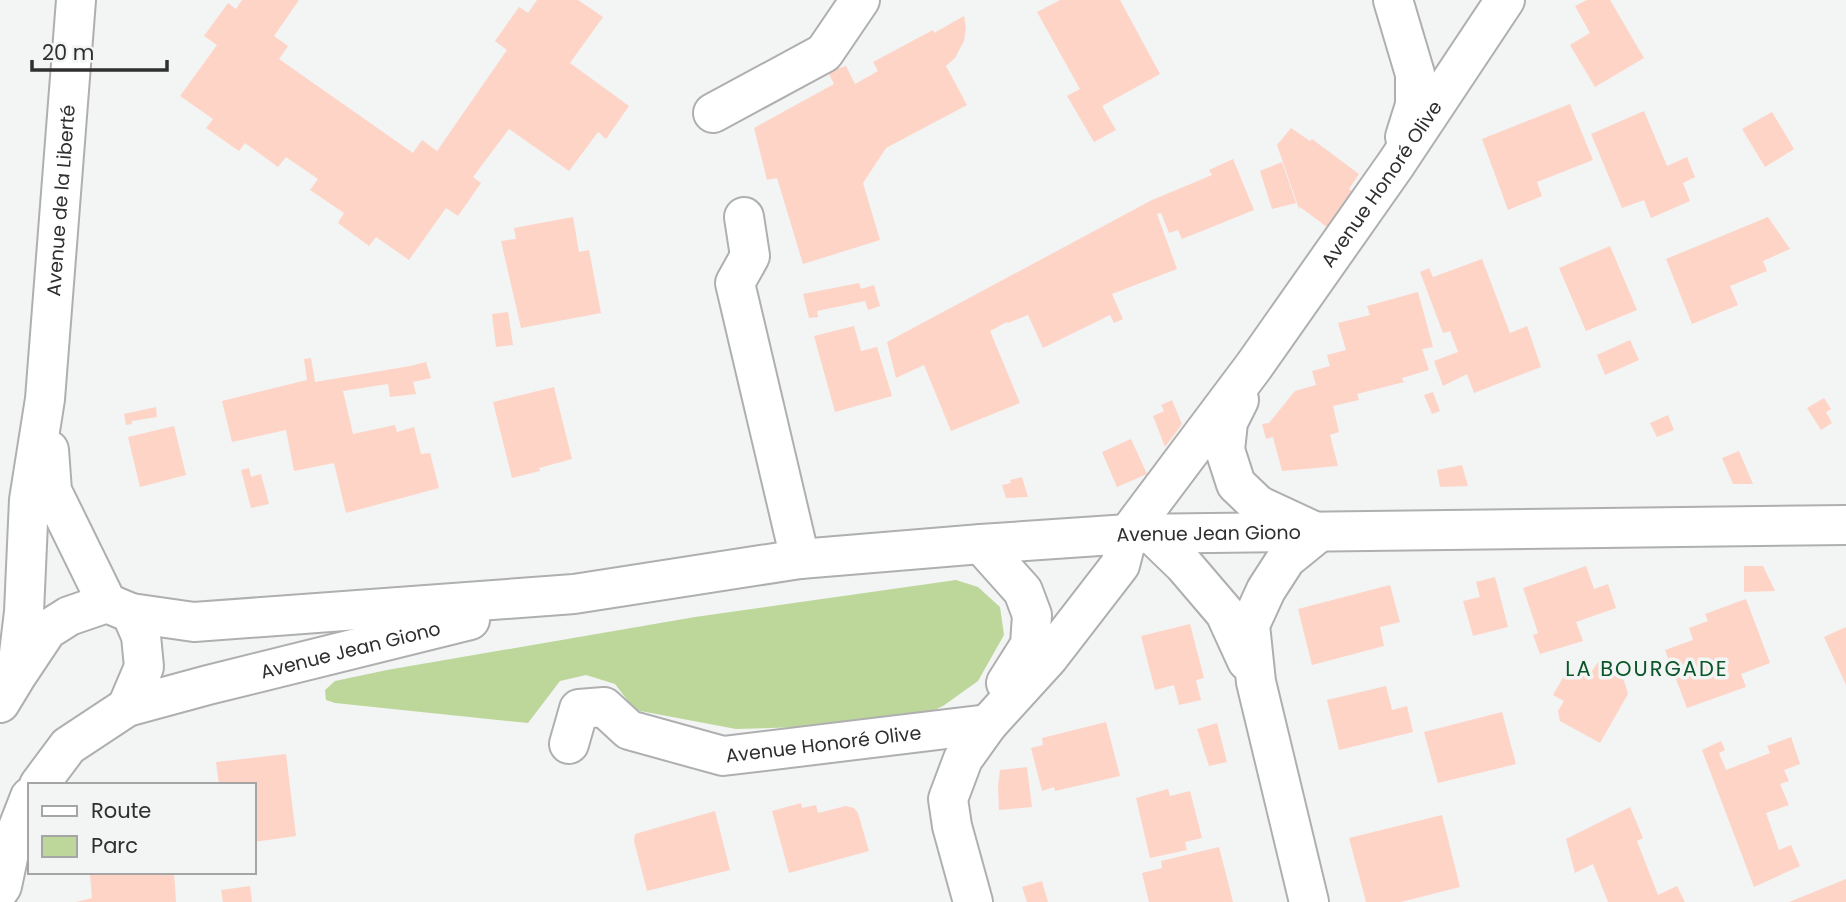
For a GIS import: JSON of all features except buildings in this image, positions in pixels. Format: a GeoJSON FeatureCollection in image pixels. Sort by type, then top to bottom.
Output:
{"type":"FeatureCollection","features":[{"type":"Feature","properties":{"kind":"street","name":"Avenue de la Liberté"},"geometry":{"type":"LineString","coordinates":[[8,689],[24,612],[29,500],[44,399],[76,0]]}},
{"type":"Feature","properties":{"kind":"street"},"geometry":{"type":"LineString","coordinates":[[713,113],[824,53],[860,0]]}},
{"type":"Feature","properties":{"kind":"street"},"geometry":{"type":"LineString","coordinates":[[1393,0],[1415,74],[1415,105],[1396,164]]}},
{"type":"Feature","properties":{"kind":"street","name":"Avenue Honoré Olive"},"geometry":{"type":"LineString","coordinates":[[569,744],[579,709],[604,707],[629,730],[723,756],[988,724],[1049,657],[1120,565],[1254,366],[1396,164],[1505,0]]}},
{"type":"Feature","properties":{"kind":"street"},"geometry":{"type":"LineString","coordinates":[[744,217],[750,256],[734,283],[800,559]]}},
{"type":"Feature","properties":{"kind":"street","name":"Avenue Honoré Olive"},"geometry":{"type":"LineString","coordinates":[[1254,366],[1228,422],[1225,450],[1236,484],[1258,505],[1318,533]]}},
{"type":"Feature","properties":{"kind":"street","name":"Avenue de la Liberté"},"geometry":{"type":"LineString","coordinates":[[44,399],[52,491],[119,608]]}},
{"type":"Feature","properties":{"kind":"street","name":"Avenue Jean Giono"},"geometry":{"type":"LineString","coordinates":[[8,689],[47,630],[69,616],[119,608],[194,622],[574,594],[800,559],[981,544],[1141,535],[1846,525]]}},
{"type":"Feature","properties":{"kind":"street"},"geometry":{"type":"LineString","coordinates":[[1309,902],[1256,682],[1250,625],[1266,590],[1286,559],[1318,533]]}},
{"type":"Feature","properties":{"kind":"street"},"geometry":{"type":"LineString","coordinates":[[1141,535],[1184,565],[1225,612],[1256,682]]}},
{"type":"Feature","properties":{"kind":"street"},"geometry":{"type":"LineString","coordinates":[[973,902],[952,826],[948,799],[963,759],[988,724],[1007,682],[1030,645],[1032,615],[1023,591],[981,544]]}},
{"type":"Feature","properties":{"kind":"street","name":"Avenue Jean Giono"},"geometry":{"type":"LineString","coordinates":[[40,783],[68,746],[127,707],[574,594]]}},
{"type":"Feature","properties":{"kind":"street"},"geometry":{"type":"LineString","coordinates":[[119,608],[141,636],[144,667],[127,707]]}},
{"type":"Feature","properties":{"kind":"street"},"geometry":{"type":"LineString","coordinates":[[1,892],[10,848],[28,802]]}},
{"type":"Feature","properties":{"kind":"green space"},"geometry":{"type":"Polygon","coordinates":[[[956,580],[978,587],[1000,607],[1004,635],[978,681],[943,706],[905,724],[736,729],[635,710],[615,684],[586,675],[560,681],[528,723],[326,700],[325,690],[335,681],[387,670],[695,617],[956,580]]]}},
{"type":"Feature","properties":{"kind":"district","name":"LA BOURGADE"},"geometry":{"type":"Point","coordinates":[1647,669]}}]}
